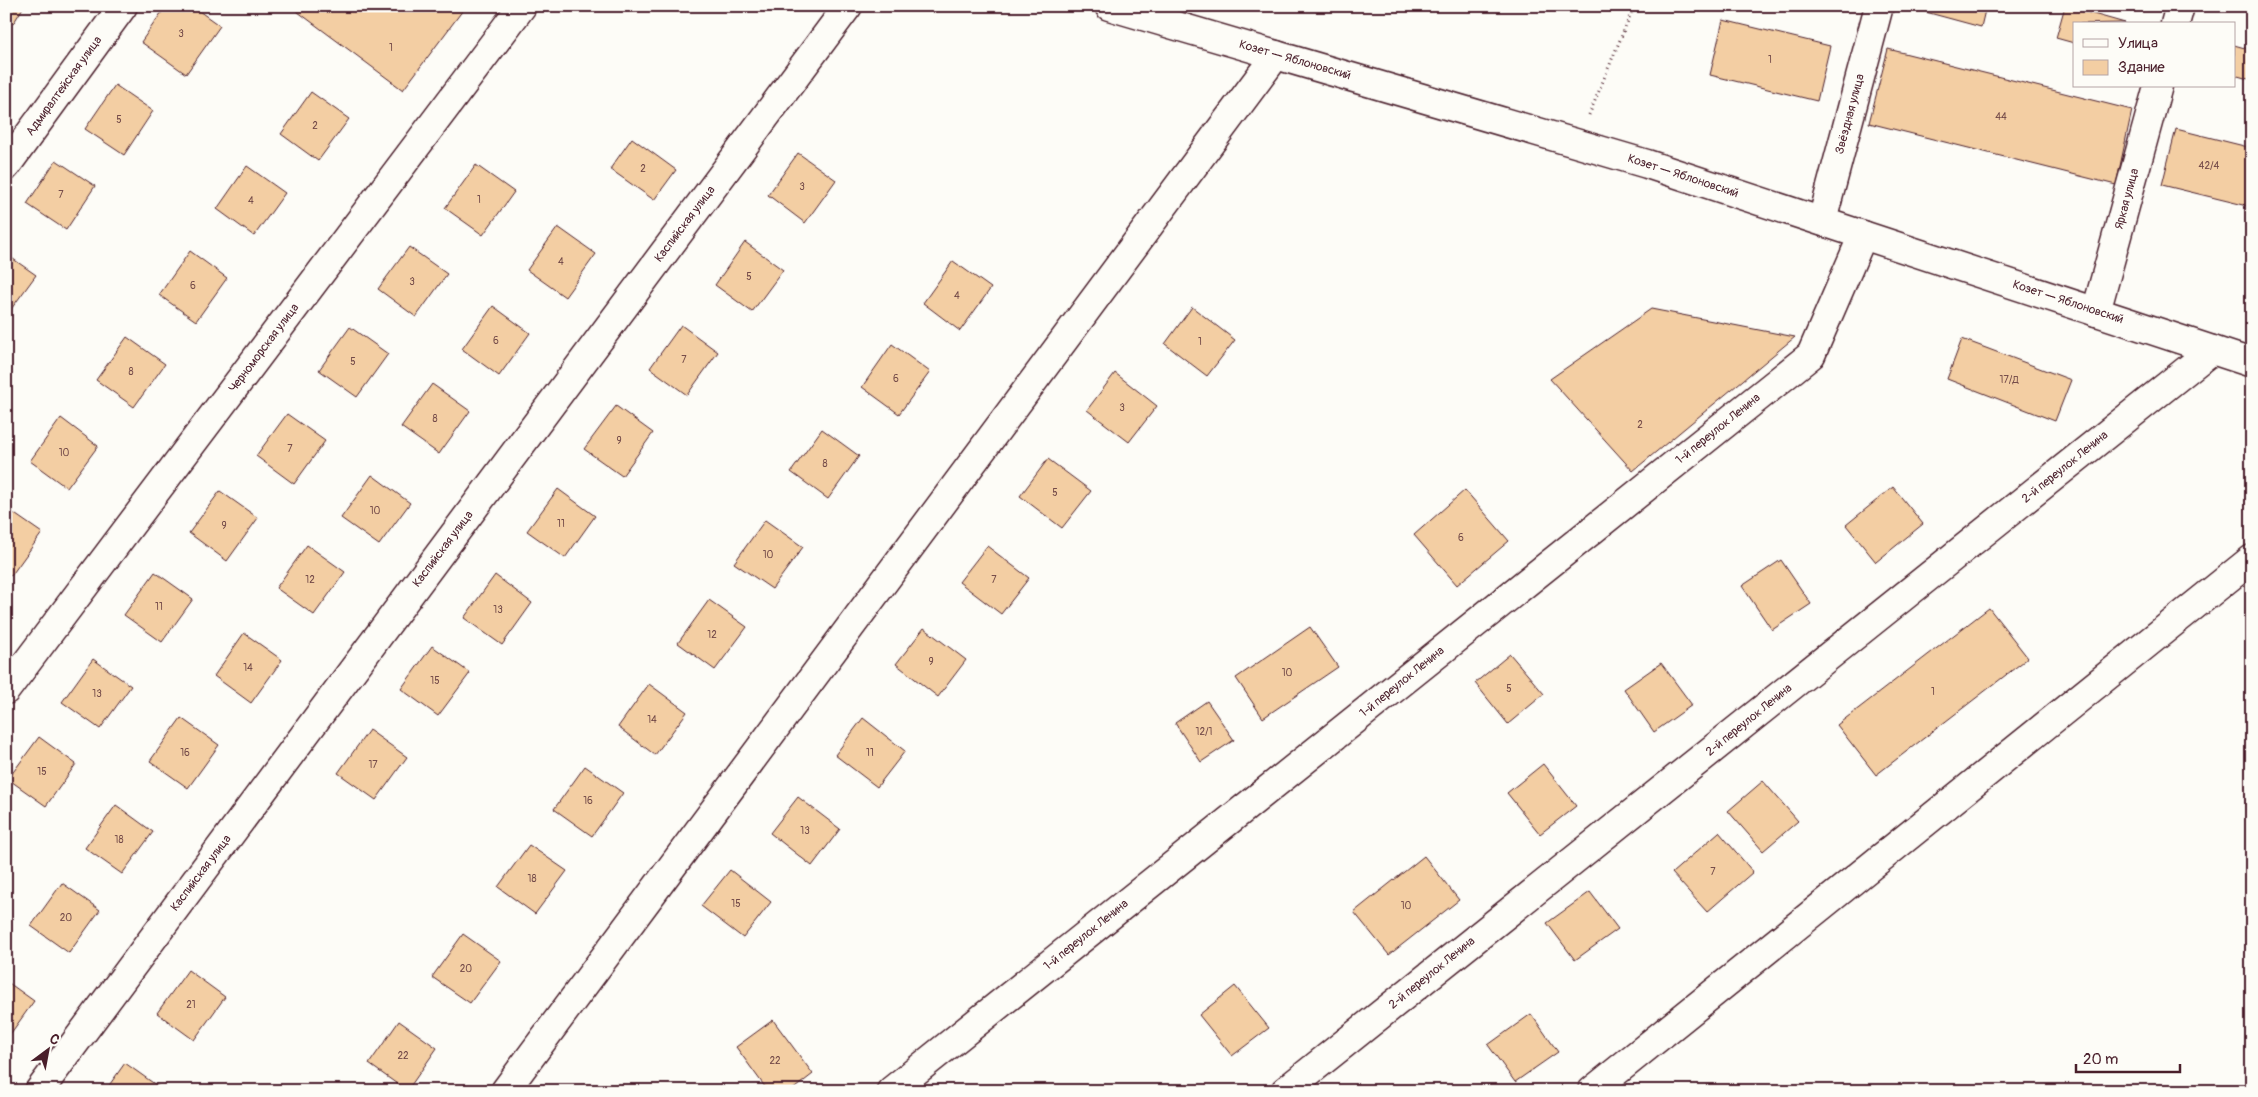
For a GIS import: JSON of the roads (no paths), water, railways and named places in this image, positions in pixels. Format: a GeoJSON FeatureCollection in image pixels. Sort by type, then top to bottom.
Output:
{"type":"FeatureCollection","features":[{"type":"Feature","properties":{"kind":"street","name":"Адмиралтейская улица"},"geometry":{"type":"LineString","coordinates":[[6,166],[123,6]]}},
{"type":"Feature","properties":{"kind":"street","name":"Черноморская улица"},"geometry":{"type":"LineString","coordinates":[[6,690],[522,6]]}},
{"type":"Feature","properties":{"kind":"street","name":"Каспийская улица"},"geometry":{"type":"LineString","coordinates":[[39,1091],[848,6]]}},
{"type":"Feature","properties":{"kind":"street","name":"Козет — Яблоновский"},"geometry":{"type":"LineString","coordinates":[[1108,6],[1647,164],[2252,363]]}},
{"type":"Feature","properties":{"kind":"street","name":"Звёздная улица"},"geometry":{"type":"LineString","coordinates":[[1822,221],[1878,6]]}},
{"type":"Feature","properties":{"kind":"street"},"geometry":{"type":"LineString","coordinates":[[2176,22],[2180,6]]}},
{"type":"Feature","properties":{"kind":"street"},"geometry":{"type":"LineString","coordinates":[[505,1091],[1276,55]]}},
{"type":"Feature","properties":{"kind":"street","name":"Яркая улица"},"geometry":{"type":"LineString","coordinates":[[2096,312],[2157,88]]}},
{"type":"Feature","properties":{"kind":"street","name":"1-й переулок Ленина"},"geometry":{"type":"LineString","coordinates":[[891,1091],[1811,355],[1863,235]]}},
{"type":"Feature","properties":{"kind":"street","name":"2-й переулок Ленина"},"geometry":{"type":"LineString","coordinates":[[1285,1091],[2212,350]]}},
{"type":"Feature","properties":{"kind":"street"},"geometry":{"type":"LineString","coordinates":[[1592,1091],[2252,559]]}}]}
